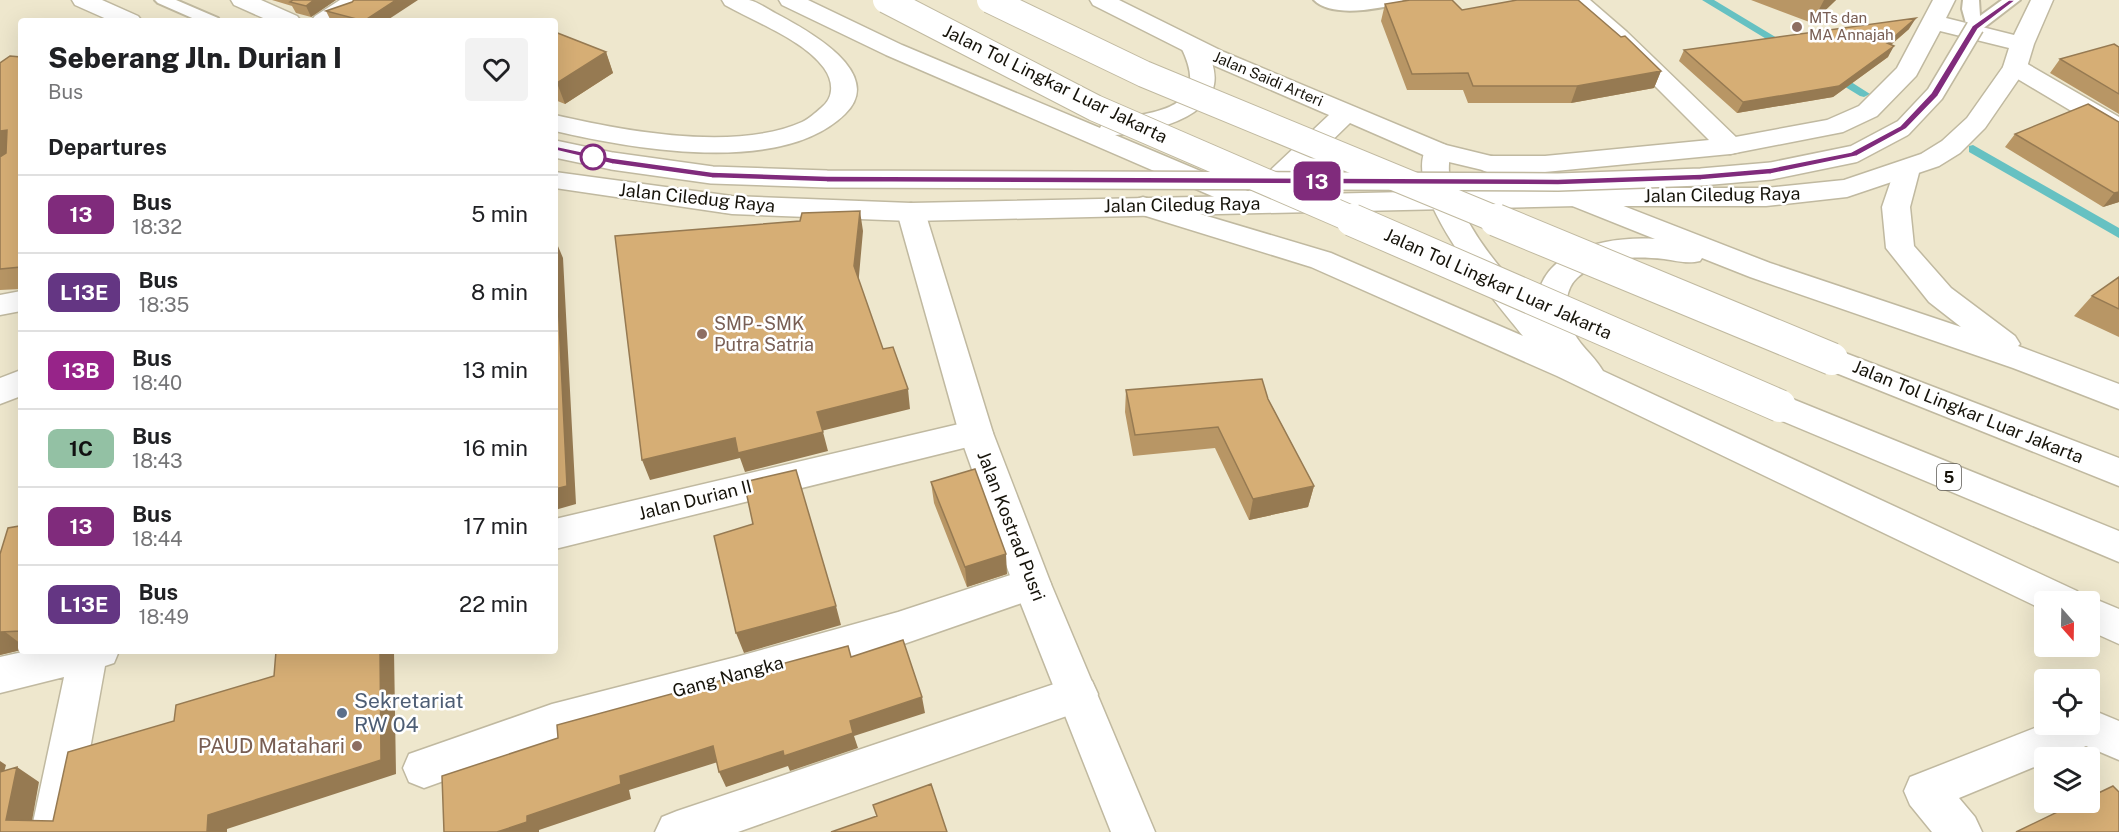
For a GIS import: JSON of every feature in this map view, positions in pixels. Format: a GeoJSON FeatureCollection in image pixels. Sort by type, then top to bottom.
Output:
{"type":"FeatureCollection","features":[{"type":"Feature","properties":{"kind":"main road"},"geometry":{"type":"LineString","coordinates":[[83,0],[123,18]]}},
{"type":"Feature","properties":{"kind":"main road"},"geometry":{"type":"LineString","coordinates":[[242,0],[282,18]]}},
{"type":"Feature","properties":{"kind":"main road"},"geometry":{"type":"LineString","coordinates":[[328,18],[356,0]]}},
{"type":"Feature","properties":{"kind":"main road"},"geometry":{"type":"LineString","coordinates":[[558,124],[598,133],[687,144],[744,143],[770,139],[808,128],[834,111],[844,95],[843,79],[833,63],[822,52],[733,0]]}},
{"type":"Feature","properties":{"kind":"main road"},"geometry":{"type":"LineString","coordinates":[[790,0],[894,50],[1031,111],[1251,203],[1347,112]]}},
{"type":"Feature","properties":{"kind":"main road","name":"Jalan Tol Lingkar Luar Jakarta"},"geometry":{"type":"LineString","coordinates":[[886,0],[1106,112],[1779,406],[2119,547]]}},
{"type":"Feature","properties":{"kind":"main road","name":"Jalan Tol Lingkar Luar Jakarta"},"geometry":{"type":"LineString","coordinates":[[990,0],[1144,74],[1832,358],[2119,472]]}},
{"type":"Feature","properties":{"kind":"main road","name":"Jalan Saidi Arteri"},"geometry":{"type":"LineString","coordinates":[[1101,0],[1193,47],[1437,152]]}},
{"type":"Feature","properties":{"kind":"main road"},"geometry":{"type":"LineString","coordinates":[[1576,0],[1618,36],[1731,146]]}},
{"type":"Feature","properties":{"kind":"main road","name":"Jalan Ciledug Raya"},"geometry":{"type":"LineString","coordinates":[[558,180],[732,205],[911,212],[1576,197],[1766,197],[1847,188],[1930,160],[1951,147],[1976,123],[2019,55],[2042,0]]}},
{"type":"Feature","properties":{"kind":"main road"},"geometry":{"type":"LineString","coordinates":[[1491,164],[1545,164],[1731,146],[1834,127],[1868,111],[1907,71],[1939,11],[2019,55],[2119,128]]}},
{"type":"Feature","properties":{"kind":"main road"},"geometry":{"type":"LineString","coordinates":[[1031,111],[1079,124],[1108,127],[1135,126],[1164,118],[1185,107],[1203,84],[1203,68],[1193,47]]}},
{"type":"Feature","properties":{"kind":"main road"},"geometry":{"type":"LineString","coordinates":[[1568,368],[1483,267],[1462,236],[1444,200],[1435,173],[1437,152],[1491,164],[1760,270],[2024,360],[2119,397]]}},
{"type":"Feature","properties":{"kind":"main road"},"geometry":{"type":"LineString","coordinates":[[1907,169],[1896,207],[1900,248],[1940,295],[2024,360]]}},
{"type":"Feature","properties":{"kind":"main road"},"geometry":{"type":"LineString","coordinates":[[1143,206],[1322,260],[1568,368],[2041,591]]}},
{"type":"Feature","properties":{"kind":"main road","name":"Jalan Kostrad Pusri"},"geometry":{"type":"LineString","coordinates":[[911,212],[976,433],[1032,584],[1133,832]]}},
{"type":"Feature","properties":{"kind":"main road"},"geometry":{"type":"LineString","coordinates":[[1601,384],[1573,360],[1556,333],[1550,308],[1555,286],[1570,267],[1594,254],[1624,248],[1682,252],[1760,270]]}},
{"type":"Feature","properties":{"kind":"main road"},"geometry":{"type":"LineString","coordinates":[[0,305],[18,302]]}},
{"type":"Feature","properties":{"kind":"main road"},"geometry":{"type":"LineString","coordinates":[[0,392],[18,383]]}},
{"type":"Feature","properties":{"kind":"main road","name":"Jalan Durian II"},"geometry":{"type":"LineString","coordinates":[[558,533],[976,433]]}},
{"type":"Feature","properties":{"kind":"main road","name":"Gang Nangka"},"geometry":{"type":"LineString","coordinates":[[424,768],[552,723],[877,635],[1032,584]]}},
{"type":"Feature","properties":{"kind":"main road"},"geometry":{"type":"LineString","coordinates":[[2100,618],[2119,627]]}},
{"type":"Feature","properties":{"kind":"main road"},"geometry":{"type":"LineString","coordinates":[[0,675],[90,654]]}},
{"type":"Feature","properties":{"kind":"main road"},"geometry":{"type":"LineString","coordinates":[[53,832],[94,654]]}},
{"type":"Feature","properties":{"kind":"main road"},"geometry":{"type":"LineString","coordinates":[[677,832],[1077,694]]}},
{"type":"Feature","properties":{"kind":"main road"},"geometry":{"type":"LineString","coordinates":[[1960,832],[1925,791],[2087,727],[2119,741]]}},
{"type":"Feature","properties":{"kind":"lane"},"geometry":{"type":"LineString","coordinates":[[162,0],[205,18]]}},
{"type":"Feature","properties":{"kind":"lane"},"geometry":{"type":"LineString","coordinates":[[1322,0],[1351,7],[1375,6],[1395,0]]}},
{"type":"Feature","properties":{"kind":"lane"},"geometry":{"type":"LineString","coordinates":[[1971,0],[1970,9],[1975,27]]}},
{"type":"Feature","properties":{"kind":"lane"},"geometry":{"type":"LineString","coordinates":[[558,150],[612,161],[712,175],[827,179],[1558,182],[1760,172],[1854,154],[1903,128],[1935,94],[1975,27],[2012,0]]}},
{"type":"Feature","properties":{"kind":"building"},"geometry":{"type":"Polygon","coordinates":[[[314,0],[306,6],[290,2],[314,0]]]}},
{"type":"Feature","properties":{"kind":"building"},"geometry":{"type":"Polygon","coordinates":[[[354,0],[396,0],[369,18],[353,18],[326,11],[354,0]]]}},
{"type":"Feature","properties":{"kind":"building"},"geometry":{"type":"Polygon","coordinates":[[[1410,0],[1452,0],[1462,10],[1517,0],[1578,0],[1621,37],[1625,36],[1661,71],[1577,86],[1473,86],[1468,73],[1412,74],[1385,4],[1410,0]]]}},
{"type":"Feature","properties":{"kind":"building"},"geometry":{"type":"Polygon","coordinates":[[[1916,18],[1887,43],[1894,46],[1839,86],[1743,102],[1684,50],[1916,18]]]}},
{"type":"Feature","properties":{"kind":"building"},"geometry":{"type":"Polygon","coordinates":[[[558,33],[606,52],[558,82],[558,33]]]}},
{"type":"Feature","properties":{"kind":"building"},"geometry":{"type":"Polygon","coordinates":[[[2114,44],[2119,47],[2119,94],[2060,59],[2114,44]]]}},
{"type":"Feature","properties":{"kind":"building"},"geometry":{"type":"Polygon","coordinates":[[[10,56],[18,57],[18,267],[0,269],[0,157],[6,153],[7,130],[0,131],[0,63],[10,56]]]}},
{"type":"Feature","properties":{"kind":"building"},"geometry":{"type":"Polygon","coordinates":[[[2088,104],[2119,122],[2119,192],[2114,193],[2015,134],[2088,104]]]}},
{"type":"Feature","properties":{"kind":"building"},"geometry":{"type":"Polygon","coordinates":[[[860,211],[854,266],[883,349],[893,347],[908,389],[817,412],[823,432],[738,453],[735,438],[642,460],[615,236],[800,221],[802,213],[860,211]]]}},
{"type":"Feature","properties":{"kind":"building"},"geometry":{"type":"Polygon","coordinates":[[[2119,277],[2119,309],[2092,296],[2119,277]]]}},
{"type":"Feature","properties":{"kind":"building"},"geometry":{"type":"Polygon","coordinates":[[[558,301],[567,486],[558,488],[558,301]]]}},
{"type":"Feature","properties":{"kind":"building"},"geometry":{"type":"Polygon","coordinates":[[[1262,379],[1268,399],[1314,486],[1253,499],[1218,427],[1135,435],[1126,390],[1262,379]]]}},
{"type":"Feature","properties":{"kind":"building"},"geometry":{"type":"Polygon","coordinates":[[[975,469],[1006,554],[965,567],[931,482],[975,469]]]}},
{"type":"Feature","properties":{"kind":"building"},"geometry":{"type":"Polygon","coordinates":[[[796,470],[836,606],[736,633],[714,536],[753,524],[744,482],[796,470]]]}},
{"type":"Feature","properties":{"kind":"building"},"geometry":{"type":"Polygon","coordinates":[[[18,526],[18,631],[0,632],[0,554],[8,528],[18,526]]]}},
{"type":"Feature","properties":{"kind":"building"},"geometry":{"type":"Polygon","coordinates":[[[903,640],[922,697],[850,721],[853,733],[784,756],[783,751],[719,772],[713,746],[620,776],[621,784],[527,816],[527,822],[497,832],[444,832],[442,776],[558,738],[557,725],[848,646],[851,657],[903,640]]]}},
{"type":"Feature","properties":{"kind":"building"},"geometry":{"type":"Polygon","coordinates":[[[276,654],[380,654],[381,760],[208,815],[207,832],[0,832],[0,772],[17,767],[6,820],[53,821],[68,752],[174,721],[176,705],[274,676],[276,654]]]}},
{"type":"Feature","properties":{"kind":"building"},"geometry":{"type":"Polygon","coordinates":[[[931,784],[947,832],[831,832],[877,816],[873,805],[931,784]]]}},
{"type":"Feature","properties":{"kind":"building"},"geometry":{"type":"Polygon","coordinates":[[[2113,786],[2119,792],[2119,832],[2016,832],[2055,813],[2100,813],[2100,792],[2113,786]]]}},
{"type":"Feature","properties":{"kind":"waterway"},"geometry":{"type":"LineString","coordinates":[[1707,0],[1787,47]]}},
{"type":"Feature","properties":{"kind":"waterway"},"geometry":{"type":"LineString","coordinates":[[1833,75],[1864,94]]}},
{"type":"Feature","properties":{"kind":"waterway"},"geometry":{"type":"LineString","coordinates":[[1973,149],[2119,234]]}},
{"type":"Feature","properties":{"kind":"bus line","name":"13"},"geometry":{"type":"LineString","coordinates":[[558,150],[612,161],[712,175],[827,179],[1558,182],[1701,177],[1771,171],[1854,154],[1903,128],[1935,94],[1975,27],[2012,0]]}},
{"type":"Feature","properties":{"kind":"place","name":"MTs dan MA Annajah"},"geometry":{"type":"Point","coordinates":[1797,27]}},
{"type":"Feature","properties":{"kind":"place","name":"SMP - SMK Putra Satria"},"geometry":{"type":"Point","coordinates":[702,334]}},
{"type":"Feature","properties":{"kind":"place","name":"Sekretariat RW 04"},"geometry":{"type":"Point","coordinates":[342,713]}},
{"type":"Feature","properties":{"kind":"place","name":"PAUD Matahari"},"geometry":{"type":"Point","coordinates":[357,746]}}]}
